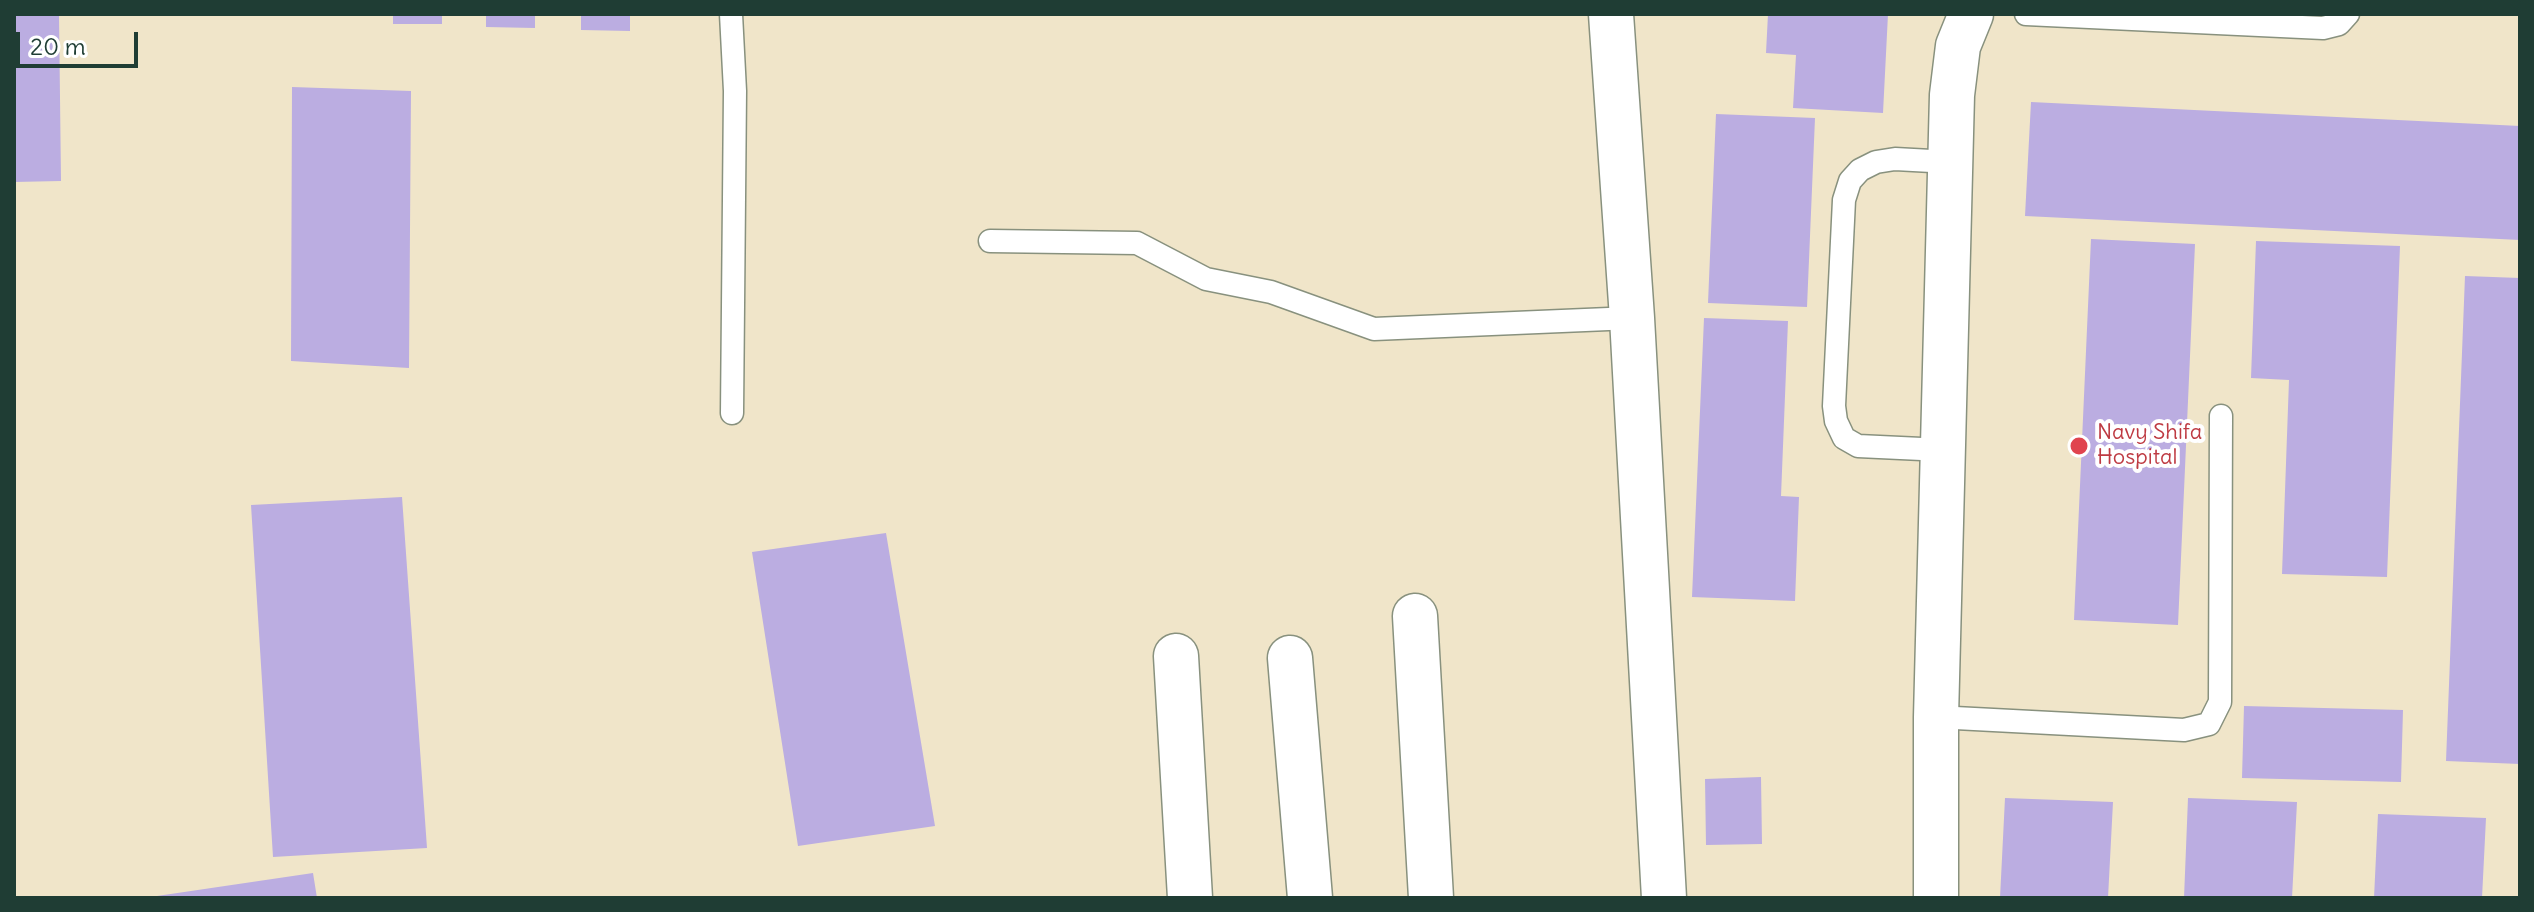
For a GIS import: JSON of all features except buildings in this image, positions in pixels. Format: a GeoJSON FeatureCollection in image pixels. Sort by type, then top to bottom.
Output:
{"type":"FeatureCollection","features":[{"type":"Feature","properties":{"kind":"street"},"geometry":{"type":"LineString","coordinates":[[1611,14],[1632,318],[1664,898]]}},
{"type":"Feature","properties":{"kind":"street"},"geometry":{"type":"LineString","coordinates":[[1936,898],[1936,717],[1952,95],[1958,46],[1971,14]]}},
{"type":"Feature","properties":{"kind":"street"},"geometry":{"type":"LineString","coordinates":[[1415,616],[1431,898]]}},
{"type":"Feature","properties":{"kind":"street"},"geometry":{"type":"LineString","coordinates":[[1176,656],[1190,898]]}},
{"type":"Feature","properties":{"kind":"street"},"geometry":{"type":"LineString","coordinates":[[1290,658],[1310,898]]}},
{"type":"Feature","properties":{"kind":"lane"},"geometry":{"type":"LineString","coordinates":[[731,14],[735,91],[732,413]]}},
{"type":"Feature","properties":{"kind":"lane"},"geometry":{"type":"LineString","coordinates":[[2026,14],[2323,28],[2339,24],[2348,14]]}},
{"type":"Feature","properties":{"kind":"lane"},"geometry":{"type":"LineString","coordinates":[[1943,450],[1858,446],[1844,438],[1836,421],[1834,406],[1844,200],[1850,181],[1860,170],[1885,160],[1950,162]]}},
{"type":"Feature","properties":{"kind":"lane"},"geometry":{"type":"LineString","coordinates":[[990,241],[1137,243],[1206,279],[1271,292],[1374,329],[1632,318]]}},
{"type":"Feature","properties":{"kind":"lane"},"geometry":{"type":"LineString","coordinates":[[1936,717],[2184,730],[2209,724],[2220,702],[2221,416]]}},
{"type":"Feature","properties":{"kind":"place","name":"Navy Shifa Hospital"},"geometry":{"type":"Point","coordinates":[2079,446]}}]}
